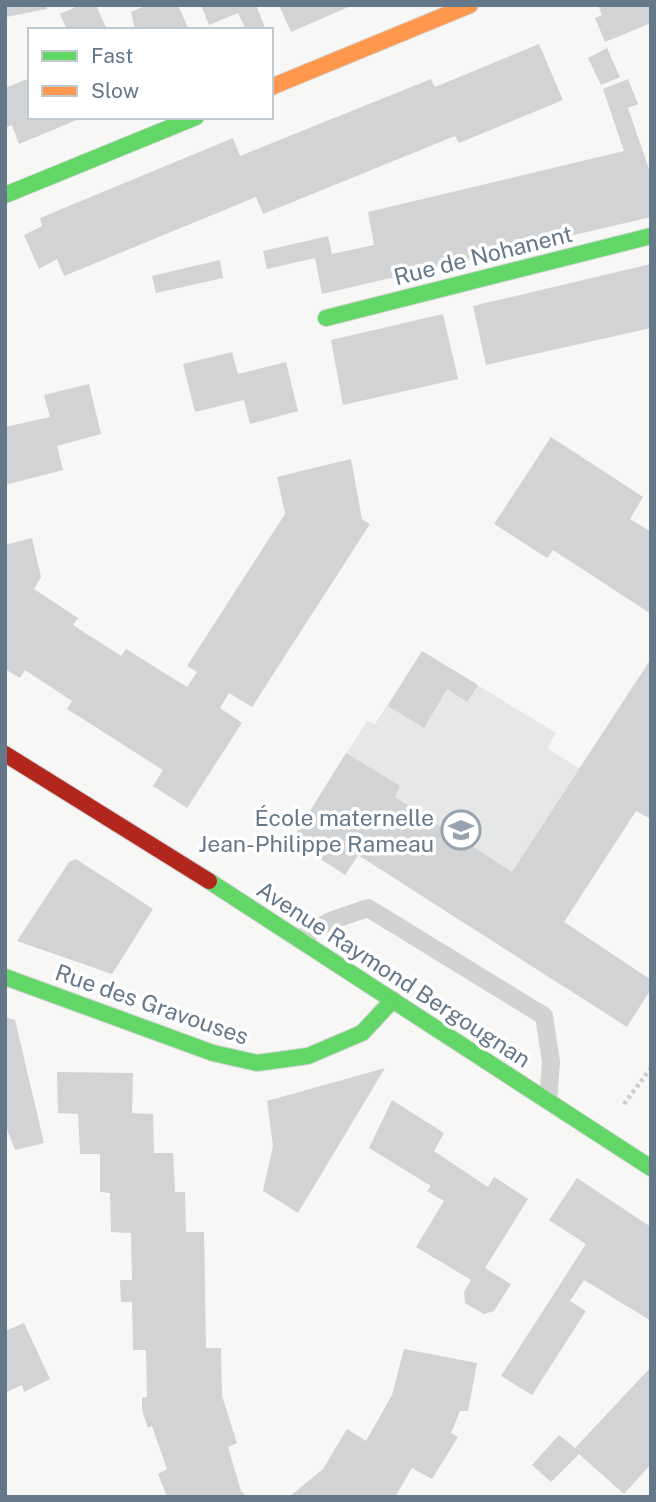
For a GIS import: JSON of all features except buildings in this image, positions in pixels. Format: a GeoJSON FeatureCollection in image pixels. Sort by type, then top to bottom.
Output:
{"type":"FeatureCollection","features":[{"type":"Feature","properties":{"kind":"street"},"geometry":{"type":"LineString","coordinates":[[273,85],[470,5]]}},
{"type":"Feature","properties":{"kind":"street"},"geometry":{"type":"LineString","coordinates":[[5,195],[191,119]]}},
{"type":"Feature","properties":{"kind":"street","name":"Rue de Nohanent"},"geometry":{"type":"LineString","coordinates":[[326,318],[651,236]]}},
{"type":"Feature","properties":{"kind":"street","name":"Avenue Raymond Bergougnan"},"geometry":{"type":"LineString","coordinates":[[5,754],[298,939],[651,1168]]}},
{"type":"Feature","properties":{"kind":"street","name":"Rue des Gravouses"},"geometry":{"type":"LineString","coordinates":[[5,977],[213,1053],[257,1063],[308,1056],[362,1033],[393,1000]]}},
{"type":"Feature","properties":{"kind":"lane"},"geometry":{"type":"LineString","coordinates":[[298,939],[330,921],[368,908],[544,1016],[551,1062],[548,1101]]}},
{"type":"Feature","properties":{"kind":"path"},"geometry":{"type":"LineString","coordinates":[[621,1108],[651,1068]]}},
{"type":"Feature","properties":{"kind":"shaded area","name":"École maternelle Jean-Philippe Rameau"},"geometry":{"type":"Polygon","coordinates":[[[422,651],[556,733],[547,748],[579,768],[651,659],[651,819],[636,811],[564,922],[651,980],[359,855],[345,875],[292,840],[367,721],[375,724],[422,651]]]}},
{"type":"Feature","properties":{"kind":"traffic: fast"},"geometry":{"type":"LineString","coordinates":[[5,195],[191,119]]}},
{"type":"Feature","properties":{"kind":"traffic: fast"},"geometry":{"type":"LineString","coordinates":[[326,318],[651,236]]}},
{"type":"Feature","properties":{"kind":"traffic: fast"},"geometry":{"type":"LineString","coordinates":[[209,881],[651,1168]]}},
{"type":"Feature","properties":{"kind":"traffic: fast"},"geometry":{"type":"LineString","coordinates":[[5,977],[213,1053],[257,1063],[308,1056],[362,1033],[393,1000]]}},
{"type":"Feature","properties":{"kind":"traffic: slow"},"geometry":{"type":"LineString","coordinates":[[273,86],[470,5]]}},
{"type":"Feature","properties":{"kind":"traffic: jam"},"geometry":{"type":"LineString","coordinates":[[5,754],[209,881]]}},
{"type":"Feature","properties":{"kind":"place","name":"École maternelle Jean-Philippe Rameau"},"geometry":{"type":"Point","coordinates":[461,830]}}]}
